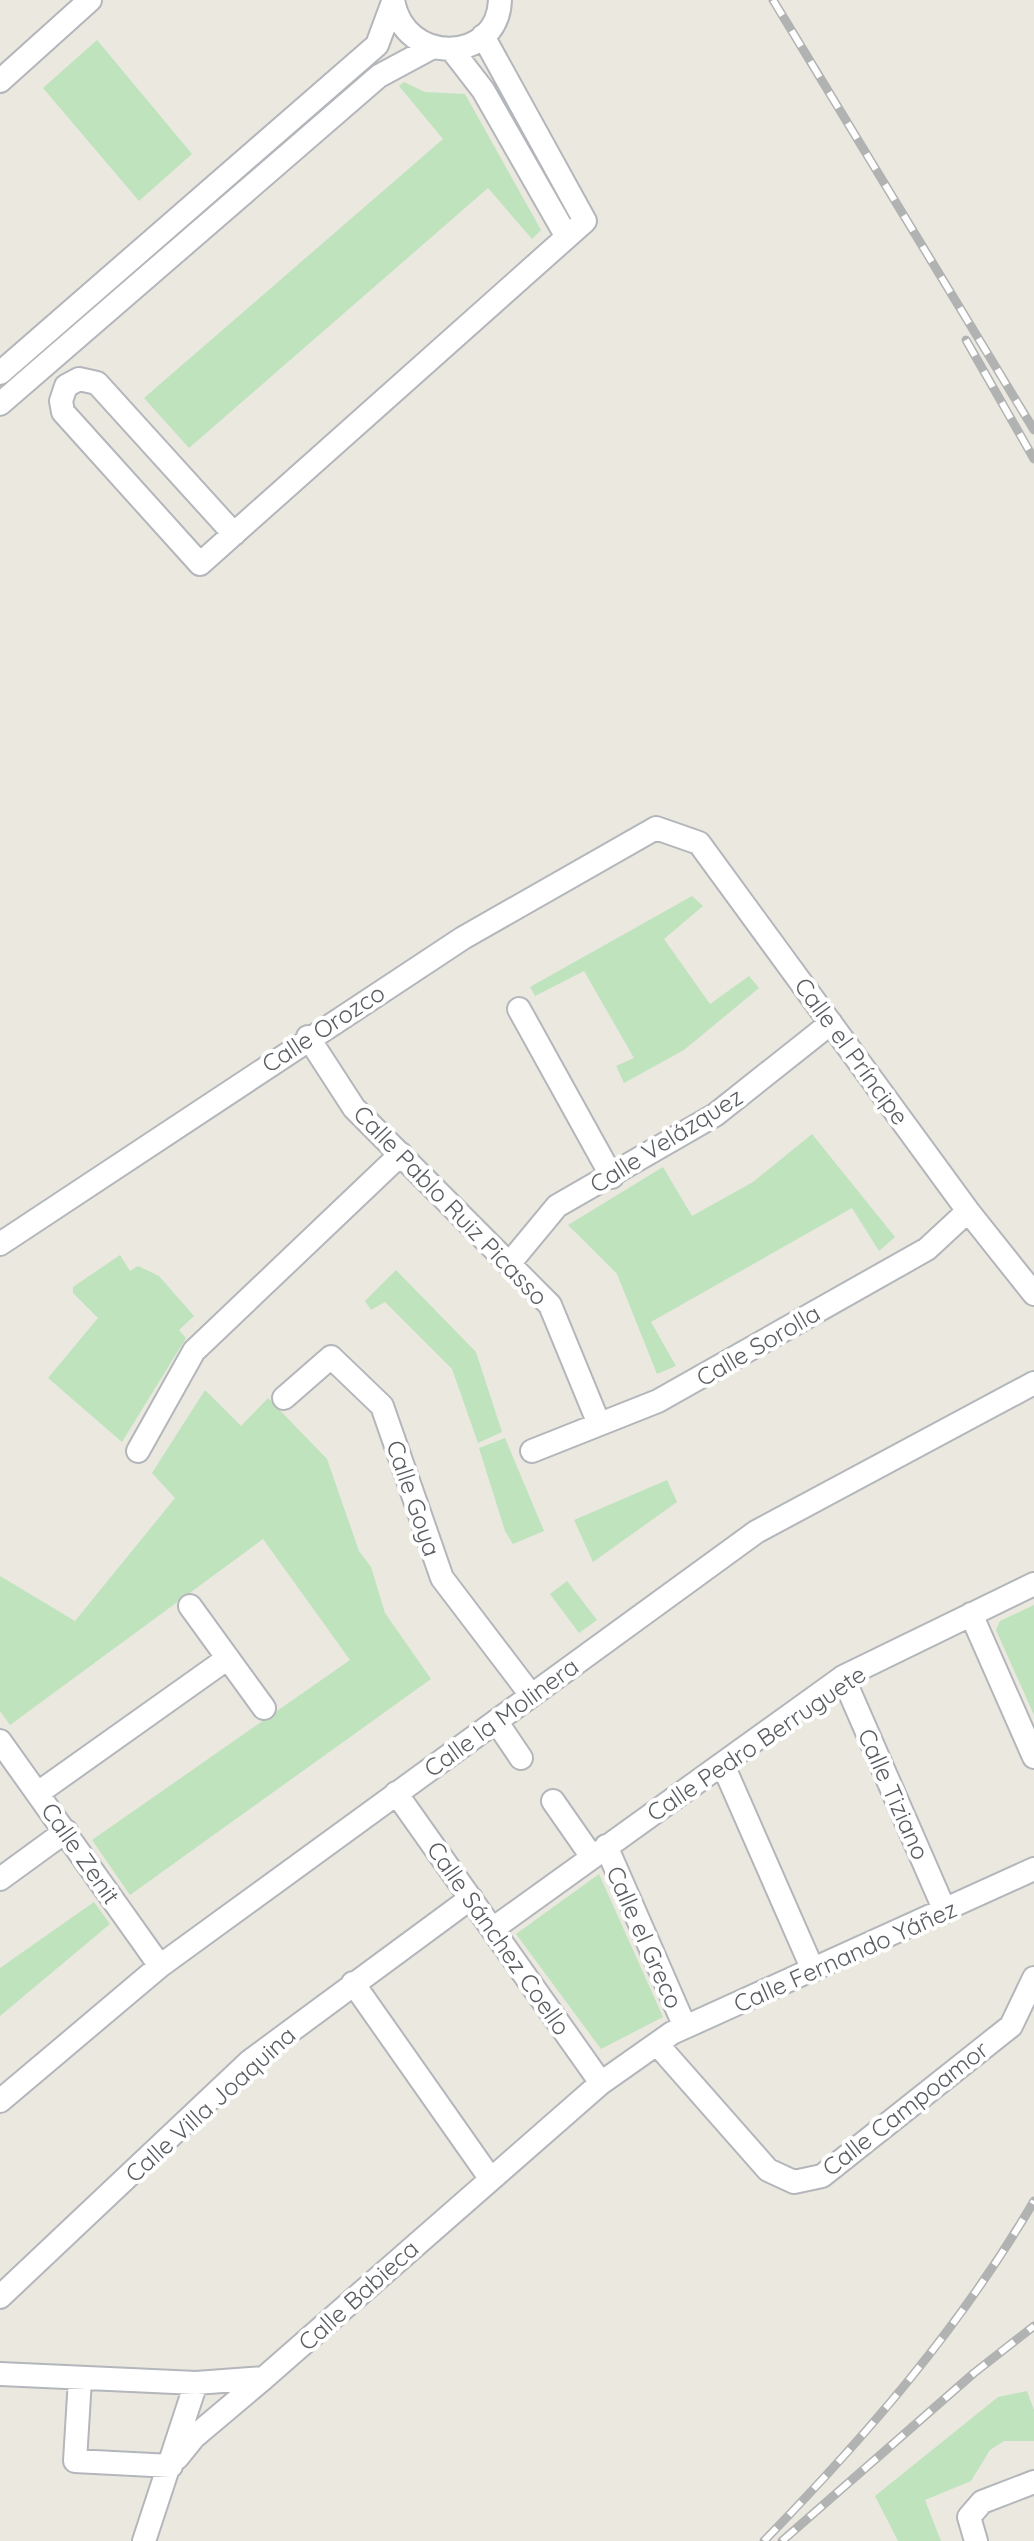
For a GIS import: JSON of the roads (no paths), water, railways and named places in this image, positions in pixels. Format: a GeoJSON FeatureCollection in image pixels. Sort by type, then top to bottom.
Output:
{"type":"FeatureCollection","features":[{"type":"Feature","properties":{"kind":"street"},"geometry":{"type":"LineString","coordinates":[[0,81],[90,0]]}},
{"type":"Feature","properties":{"kind":"street"},"geometry":{"type":"LineString","coordinates":[[0,404],[379,76],[441,49],[483,36],[493,23],[500,0]]}},
{"type":"Feature","properties":{"kind":"street"},"geometry":{"type":"LineString","coordinates":[[393,1],[405,31],[441,49],[483,90],[567,237]]}},
{"type":"Feature","properties":{"kind":"street"},"geometry":{"type":"LineString","coordinates":[[0,373],[377,45],[393,1]]}},
{"type":"Feature","properties":{"kind":"street"},"geometry":{"type":"LineString","coordinates":[[234,534],[97,383],[79,379],[66,386],[61,401],[63,412],[200,564],[234,534],[585,221],[483,36]]}},
{"type":"Feature","properties":{"kind":"street","name":"Calle el Príncipe"},"geometry":{"type":"LineString","coordinates":[[656,828],[699,843],[968,1211],[1034,1294]]}},
{"type":"Feature","properties":{"kind":"street","name":"Calle Orozco"},"geometry":{"type":"LineString","coordinates":[[0,1244],[308,1037],[463,938],[656,828]]}},
{"type":"Feature","properties":{"kind":"street"},"geometry":{"type":"LineString","coordinates":[[519,1009],[612,1177]]}},
{"type":"Feature","properties":{"kind":"street","name":"Calle Velázquez"},"geometry":{"type":"LineString","coordinates":[[509,1264],[557,1206],[715,1115],[831,1023]]}},
{"type":"Feature","properties":{"kind":"street","name":"Calle Pablo Ruiz Picasso"},"geometry":{"type":"LineString","coordinates":[[308,1037],[354,1108],[550,1305],[599,1424]]}},
{"type":"Feature","properties":{"kind":"street"},"geometry":{"type":"LineString","coordinates":[[138,1451],[194,1351],[401,1154]]}},
{"type":"Feature","properties":{"kind":"street","name":"Calle Sorolla"},"geometry":{"type":"LineString","coordinates":[[532,1451],[658,1401],[927,1249],[968,1211]]}},
{"type":"Feature","properties":{"kind":"street","name":"Calle Goya"},"geometry":{"type":"LineString","coordinates":[[284,1398],[331,1357],[382,1406],[442,1578],[531,1695]]}},
{"type":"Feature","properties":{"kind":"street","name":"Calle la Molinera"},"geometry":{"type":"LineString","coordinates":[[0,2101],[160,1966],[756,1532],[1034,1383]]}},
{"type":"Feature","properties":{"kind":"street","name":"Calle Pedro Berruguete"},"geometry":{"type":"LineString","coordinates":[[494,1928],[843,1677],[1034,1584]]}},
{"type":"Feature","properties":{"kind":"street"},"geometry":{"type":"LineString","coordinates":[[190,1606],[264,1708]]}},
{"type":"Feature","properties":{"kind":"street"},"geometry":{"type":"LineString","coordinates":[[971,1614],[1034,1757]]}},
{"type":"Feature","properties":{"kind":"street"},"geometry":{"type":"LineString","coordinates":[[38,1793],[228,1658]]}},
{"type":"Feature","properties":{"kind":"street","name":"Calle Tiziano"},"geometry":{"type":"LineString","coordinates":[[843,1677],[945,1911]]}},
{"type":"Feature","properties":{"kind":"street"},"geometry":{"type":"LineString","coordinates":[[496,1721],[521,1758]]}},
{"type":"Feature","properties":{"kind":"street","name":"Calle Zenit"},"geometry":{"type":"LineString","coordinates":[[0,1741],[160,1966]]}},
{"type":"Feature","properties":{"kind":"street"},"geometry":{"type":"LineString","coordinates":[[723,1765],[813,1970]]}},
{"type":"Feature","properties":{"kind":"street","name":"Calle Sánchez Coello"},"geometry":{"type":"LineString","coordinates":[[396,1793],[601,2083]]}},
{"type":"Feature","properties":{"kind":"street","name":"Calle el Greco"},"geometry":{"type":"LineString","coordinates":[[553,1801],[599,1851],[685,2027]]}},
{"type":"Feature","properties":{"kind":"street"},"geometry":{"type":"LineString","coordinates":[[0,1879],[66,1831]]}},
{"type":"Feature","properties":{"kind":"street","name":"Calle Fernando Yáñez"},"geometry":{"type":"LineString","coordinates":[[657,2044],[685,2027],[1034,1869]]}},
{"type":"Feature","properties":{"kind":"street","name":"Calle Villa Joaquina"},"geometry":{"type":"LineString","coordinates":[[0,2297],[250,2061],[471,1898]]}},
{"type":"Feature","properties":{"kind":"street","name":"Calle Campoamor"},"geometry":{"type":"LineString","coordinates":[[657,2044],[768,2170],[794,2182],[822,2176],[1011,2026],[1034,1978]]}},
{"type":"Feature","properties":{"kind":"street"},"geometry":{"type":"LineString","coordinates":[[353,1983],[490,2178]]}},
{"type":"Feature","properties":{"kind":"street","name":"Calle Babieca"},"geometry":{"type":"LineString","coordinates":[[171,2466],[194,2437],[490,2178],[601,2083],[657,2044]]}},
{"type":"Feature","properties":{"kind":"street"},"geometry":{"type":"LineString","coordinates":[[0,2374],[196,2383],[264,2378]]}},
{"type":"Feature","properties":{"kind":"street"},"geometry":{"type":"LineString","coordinates":[[80,2379],[75,2461],[171,2466]]}},
{"type":"Feature","properties":{"kind":"street"},"geometry":{"type":"LineString","coordinates":[[144,2541],[196,2383]]}},
{"type":"Feature","properties":{"kind":"street"},"geometry":{"type":"LineString","coordinates":[[976,2541],[969,2517],[982,2502],[1034,2482]]}},
{"type":"Feature","properties":{"kind":"railway"},"geometry":{"type":"LineString","coordinates":[[773,0],[1034,430]]}},
{"type":"Feature","properties":{"kind":"railway"},"geometry":{"type":"LineString","coordinates":[[966,340],[1034,459]]}},
{"type":"Feature","properties":{"kind":"railway"},"geometry":{"type":"LineString","coordinates":[[764,2541],[910,2379],[975,2293],[1034,2201]]}},
{"type":"Feature","properties":{"kind":"railway"},"geometry":{"type":"LineString","coordinates":[[782,2541],[974,2373],[1034,2326]]}}]}
